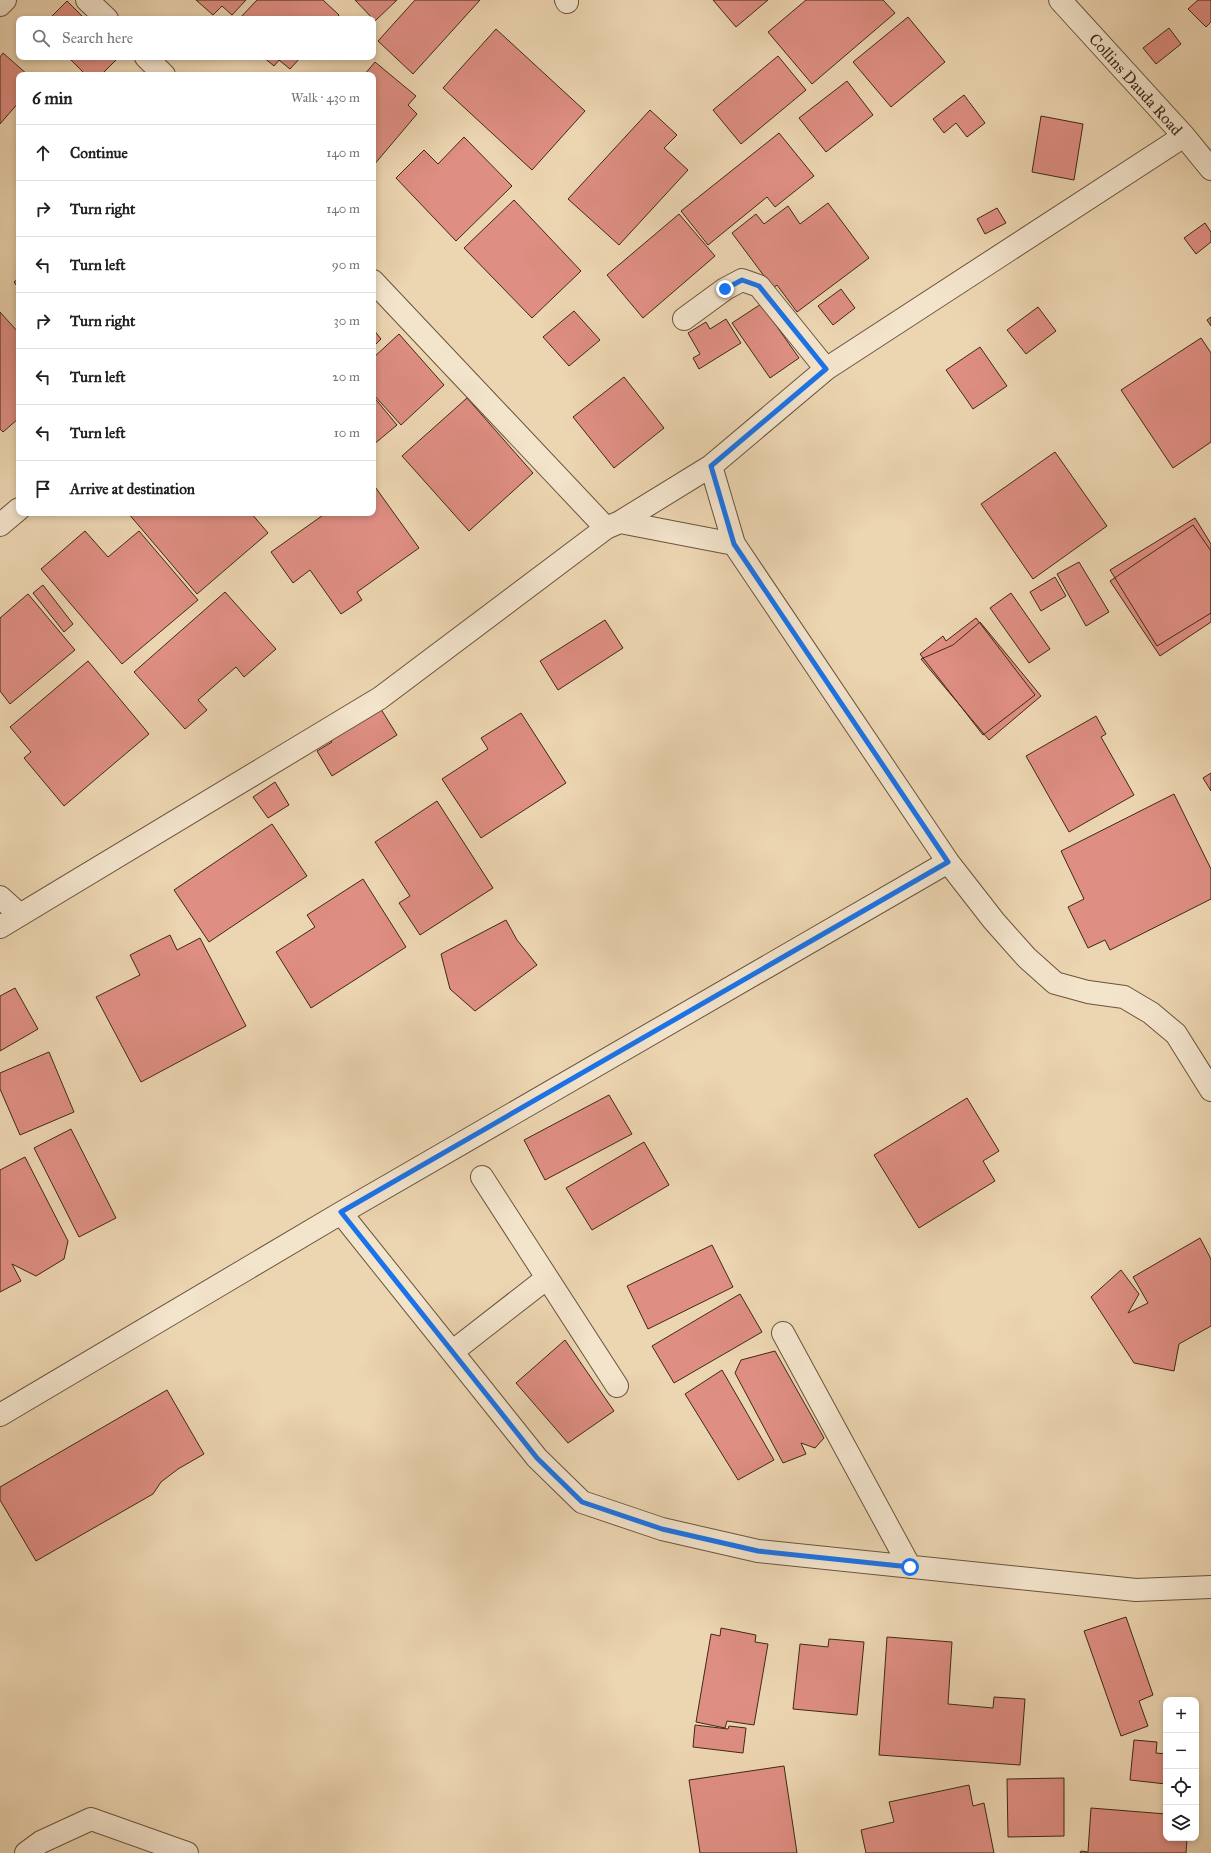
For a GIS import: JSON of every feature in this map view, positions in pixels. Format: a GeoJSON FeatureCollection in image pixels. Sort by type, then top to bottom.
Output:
{"type":"FeatureCollection","features":[{"type":"Feature","properties":{"kind":"street"},"geometry":{"type":"LineString","coordinates":[[0,6],[5,0]]}},
{"type":"Feature","properties":{"kind":"street"},"geometry":{"type":"LineString","coordinates":[[87,0],[103,16]]}},
{"type":"Feature","properties":{"kind":"street","name":"Collins Dauda Road"},"geometry":{"type":"LineString","coordinates":[[1060,0],[1184,136],[1211,169]]}},
{"type":"Feature","properties":{"kind":"street"},"geometry":{"type":"LineString","coordinates":[[149,60],[161,72]]}},
{"type":"Feature","properties":{"kind":"street"},"geometry":{"type":"LineString","coordinates":[[0,927],[380,698],[613,525],[711,466],[826,369],[1184,136]]}},
{"type":"Feature","properties":{"kind":"street"},"geometry":{"type":"LineString","coordinates":[[684,319],[725,289],[742,280],[759,286],[826,369]]}},
{"type":"Feature","properties":{"kind":"street"},"geometry":{"type":"LineString","coordinates":[[376,284],[613,525],[734,544]]}},
{"type":"Feature","properties":{"kind":"street"},"geometry":{"type":"LineString","coordinates":[[711,466],[734,544],[948,862],[1004,932],[1026,958],[1055,983],[1088,992],[1124,997],[1151,1013],[1176,1034],[1211,1090]]}},
{"type":"Feature","properties":{"kind":"street"},"geometry":{"type":"LineString","coordinates":[[0,525],[16,512]]}},
{"type":"Feature","properties":{"kind":"street"},"geometry":{"type":"LineString","coordinates":[[0,1415],[341,1212],[948,862]]}},
{"type":"Feature","properties":{"kind":"street"},"geometry":{"type":"LineString","coordinates":[[0,897],[20,914]]}},
{"type":"Feature","properties":{"kind":"street"},"geometry":{"type":"LineString","coordinates":[[482,1177],[618,1386]]}},
{"type":"Feature","properties":{"kind":"street"},"geometry":{"type":"LineString","coordinates":[[341,1212],[537,1458],[582,1502],[662,1529],[758,1551],[1136,1590],[1211,1587]]}},
{"type":"Feature","properties":{"kind":"street"},"geometry":{"type":"LineString","coordinates":[[452,1352],[547,1278]]}},
{"type":"Feature","properties":{"kind":"street"},"geometry":{"type":"LineString","coordinates":[[783,1333],[910,1567]]}},
{"type":"Feature","properties":{"kind":"street"},"geometry":{"type":"LineString","coordinates":[[26,1853],[41,1842],[91,1819],[187,1853]]}},
{"type":"Feature","properties":{"kind":"building"},"geometry":{"type":"Polygon","coordinates":[[[196,0],[246,0],[232,15],[222,6],[213,15],[196,0]]]}},
{"type":"Feature","properties":{"kind":"building"},"geometry":{"type":"Polygon","coordinates":[[[257,0],[323,0],[339,15],[338,16],[242,16],[257,0]]]}},
{"type":"Feature","properties":{"kind":"building"},"geometry":{"type":"Polygon","coordinates":[[[355,0],[397,0],[376,20],[376,16],[370,16],[355,0]]]}},
{"type":"Feature","properties":{"kind":"building"},"geometry":{"type":"Polygon","coordinates":[[[415,0],[480,0],[413,74],[378,41],[415,0]]]}},
{"type":"Feature","properties":{"kind":"building"},"geometry":{"type":"Polygon","coordinates":[[[713,0],[768,0],[736,27],[713,0]]]}},
{"type":"Feature","properties":{"kind":"building"},"geometry":{"type":"Polygon","coordinates":[[[806,0],[883,0],[895,13],[812,84],[768,32],[806,0]]]}},
{"type":"Feature","properties":{"kind":"building"},"geometry":{"type":"Polygon","coordinates":[[[1198,0],[1211,0],[1211,22],[1206,27],[1188,9],[1198,0]]]}},
{"type":"Feature","properties":{"kind":"building"},"geometry":{"type":"Polygon","coordinates":[[[67,1],[82,16],[52,16],[67,1]]]}},
{"type":"Feature","properties":{"kind":"building"},"geometry":{"type":"Polygon","coordinates":[[[908,17],[945,62],[891,107],[853,62],[908,17]]]}},
{"type":"Feature","properties":{"kind":"building"},"geometry":{"type":"Polygon","coordinates":[[[1169,28],[1181,44],[1156,64],[1143,48],[1169,28]]]}},
{"type":"Feature","properties":{"kind":"building"},"geometry":{"type":"Polygon","coordinates":[[[496,29],[585,111],[532,170],[443,88],[496,29]]]}},
{"type":"Feature","properties":{"kind":"building"},"geometry":{"type":"Polygon","coordinates":[[[3,53],[25,72],[16,72],[16,105],[0,124],[0,57],[3,53]]]}},
{"type":"Feature","properties":{"kind":"building"},"geometry":{"type":"Polygon","coordinates":[[[778,56],[806,90],[741,144],[713,110],[778,56]]]}},
{"type":"Feature","properties":{"kind":"building"},"geometry":{"type":"Polygon","coordinates":[[[71,60],[116,60],[104,72],[83,72],[71,60]]]}},
{"type":"Feature","properties":{"kind":"building"},"geometry":{"type":"Polygon","coordinates":[[[267,60],[279,60],[274,66],[267,60]]]}},
{"type":"Feature","properties":{"kind":"building"},"geometry":{"type":"Polygon","coordinates":[[[279,60],[298,60],[290,69],[279,60]]]}},
{"type":"Feature","properties":{"kind":"building"},"geometry":{"type":"Polygon","coordinates":[[[375,62],[416,96],[408,105],[417,114],[376,162],[376,72],[367,72],[375,62]]]}},
{"type":"Feature","properties":{"kind":"building"},"geometry":{"type":"Polygon","coordinates":[[[847,81],[873,115],[826,152],[799,118],[847,81]]]}},
{"type":"Feature","properties":{"kind":"building"},"geometry":{"type":"Polygon","coordinates":[[[964,95],[985,123],[967,137],[956,123],[944,133],[933,119],[964,95]]]}},
{"type":"Feature","properties":{"kind":"building"},"geometry":{"type":"Polygon","coordinates":[[[650,110],[677,135],[664,148],[688,170],[619,245],[568,199],[650,110]]]}},
{"type":"Feature","properties":{"kind":"building"},"geometry":{"type":"Polygon","coordinates":[[[1041,116],[1083,124],[1074,180],[1032,172],[1041,116]]]}},
{"type":"Feature","properties":{"kind":"building"},"geometry":{"type":"Polygon","coordinates":[[[779,133],[814,176],[775,207],[767,197],[708,245],[681,211],[779,133]]]}},
{"type":"Feature","properties":{"kind":"building"},"geometry":{"type":"Polygon","coordinates":[[[464,137],[512,186],[456,241],[396,178],[424,150],[438,164],[464,137]]]}},
{"type":"Feature","properties":{"kind":"building"},"geometry":{"type":"Polygon","coordinates":[[[514,200],[581,271],[532,318],[464,248],[514,200]]]}},
{"type":"Feature","properties":{"kind":"building"},"geometry":{"type":"Polygon","coordinates":[[[828,203],[869,258],[797,312],[777,285],[773,288],[732,233],[756,214],[764,224],[788,206],[800,224],[828,203]]]}},
{"type":"Feature","properties":{"kind":"building"},"geometry":{"type":"Polygon","coordinates":[[[997,208],[1006,223],[985,234],[977,219],[997,208]]]}},
{"type":"Feature","properties":{"kind":"building"},"geometry":{"type":"Polygon","coordinates":[[[679,214],[715,256],[643,318],[607,275],[679,214]]]}},
{"type":"Feature","properties":{"kind":"building"},"geometry":{"type":"Polygon","coordinates":[[[1205,223],[1211,232],[1211,242],[1196,254],[1184,238],[1205,223]]]}},
{"type":"Feature","properties":{"kind":"building"},"geometry":{"type":"Polygon","coordinates":[[[841,289],[855,308],[833,325],[818,306],[841,289]]]}},
{"type":"Feature","properties":{"kind":"building"},"geometry":{"type":"Polygon","coordinates":[[[761,304],[799,358],[770,378],[732,323],[761,304]]]}},
{"type":"Feature","properties":{"kind":"building"},"geometry":{"type":"Polygon","coordinates":[[[1038,307],[1056,331],[1026,354],[1007,330],[1038,307]]]}},
{"type":"Feature","properties":{"kind":"building"},"geometry":{"type":"Polygon","coordinates":[[[574,311],[600,340],[569,366],[543,337],[574,311]]]}},
{"type":"Feature","properties":{"kind":"building"},"geometry":{"type":"Polygon","coordinates":[[[0,312],[16,330],[16,421],[3,432],[0,429],[0,312]]]}},
{"type":"Feature","properties":{"kind":"building"},"geometry":{"type":"Polygon","coordinates":[[[1211,317],[1211,326],[1207,320],[1211,317]]]}},
{"type":"Feature","properties":{"kind":"building"},"geometry":{"type":"Polygon","coordinates":[[[726,319],[741,343],[699,369],[693,358],[700,354],[688,333],[706,322],[710,329],[726,319]]]}},
{"type":"Feature","properties":{"kind":"building"},"geometry":{"type":"Polygon","coordinates":[[[376,333],[381,339],[376,344],[376,333]]]}},
{"type":"Feature","properties":{"kind":"building"},"geometry":{"type":"Polygon","coordinates":[[[399,334],[444,385],[401,425],[376,397],[376,355],[399,334]]]}},
{"type":"Feature","properties":{"kind":"building"},"geometry":{"type":"Polygon","coordinates":[[[1201,338],[1211,353],[1211,442],[1173,468],[1121,390],[1201,338]]]}},
{"type":"Feature","properties":{"kind":"building"},"geometry":{"type":"Polygon","coordinates":[[[980,347],[1007,386],[973,409],[946,370],[980,347]]]}},
{"type":"Feature","properties":{"kind":"building"},"geometry":{"type":"Polygon","coordinates":[[[624,377],[664,428],[614,468],[573,417],[624,377]]]}},
{"type":"Feature","properties":{"kind":"building"},"geometry":{"type":"Polygon","coordinates":[[[467,398],[533,473],[469,531],[402,456],[467,398]]]}},
{"type":"Feature","properties":{"kind":"building"},"geometry":{"type":"Polygon","coordinates":[[[376,400],[397,425],[376,442],[376,400]]]}},
{"type":"Feature","properties":{"kind":"building"},"geometry":{"type":"Polygon","coordinates":[[[1055,452],[1107,526],[1033,579],[981,504],[1055,452]]]}},
{"type":"Feature","properties":{"kind":"building"},"geometry":{"type":"Polygon","coordinates":[[[376,488],[419,548],[357,592],[362,600],[341,614],[310,570],[293,583],[271,552],[322,516],[376,516],[376,488]]]}},
{"type":"Feature","properties":{"kind":"building"},"geometry":{"type":"Polygon","coordinates":[[[131,516],[254,516],[268,533],[197,594],[131,516]]]}},
{"type":"Feature","properties":{"kind":"building"},"geometry":{"type":"Polygon","coordinates":[[[1195,518],[1211,544],[1211,613],[1157,646],[1110,570],[1195,518]]]}},
{"type":"Feature","properties":{"kind":"building"},"geometry":{"type":"Polygon","coordinates":[[[1193,525],[1211,551],[1211,622],[1160,656],[1110,581],[1193,525]]]}},
{"type":"Feature","properties":{"kind":"building"},"geometry":{"type":"Polygon","coordinates":[[[85,531],[108,557],[139,531],[198,600],[122,664],[41,569],[85,531]]]}},
{"type":"Feature","properties":{"kind":"building"},"geometry":{"type":"Polygon","coordinates":[[[1079,562],[1109,612],[1086,626],[1057,574],[1079,562]]]}},
{"type":"Feature","properties":{"kind":"building"},"geometry":{"type":"Polygon","coordinates":[[[1055,577],[1066,596],[1041,611],[1030,592],[1055,577]]]}},
{"type":"Feature","properties":{"kind":"building"},"geometry":{"type":"Polygon","coordinates":[[[43,585],[73,624],[64,632],[33,593],[43,585]]]}},
{"type":"Feature","properties":{"kind":"building"},"geometry":{"type":"Polygon","coordinates":[[[225,592],[276,649],[244,677],[236,667],[198,700],[207,710],[185,729],[134,672],[225,592]]]}},
{"type":"Feature","properties":{"kind":"building"},"geometry":{"type":"Polygon","coordinates":[[[1011,593],[1050,649],[1029,663],[990,608],[1011,593]]]}},
{"type":"Feature","properties":{"kind":"building"},"geometry":{"type":"Polygon","coordinates":[[[28,594],[75,650],[10,704],[0,691],[0,618],[28,594]]]}},
{"type":"Feature","properties":{"kind":"building"},"geometry":{"type":"Polygon","coordinates":[[[976,618],[1035,695],[983,735],[920,654],[943,636],[946,641],[976,618]]]}},
{"type":"Feature","properties":{"kind":"building"},"geometry":{"type":"Polygon","coordinates":[[[605,620],[623,648],[558,690],[540,661],[605,620]]]}},
{"type":"Feature","properties":{"kind":"building"},"geometry":{"type":"Polygon","coordinates":[[[980,622],[1041,696],[989,740],[921,659],[953,645],[980,622]]]}},
{"type":"Feature","properties":{"kind":"building"},"geometry":{"type":"Polygon","coordinates":[[[88,661],[149,734],[64,806],[24,758],[31,752],[10,727],[88,661]]]}},
{"type":"Feature","properties":{"kind":"building"},"geometry":{"type":"Polygon","coordinates":[[[379,706],[397,735],[332,776],[317,751],[332,742],[329,738],[379,706]]]}},
{"type":"Feature","properties":{"kind":"building"},"geometry":{"type":"Polygon","coordinates":[[[521,713],[566,783],[481,838],[442,779],[488,749],[481,738],[521,713]]]}},
{"type":"Feature","properties":{"kind":"building"},"geometry":{"type":"Polygon","coordinates":[[[1096,716],[1106,734],[1101,737],[1134,795],[1069,832],[1026,756],[1096,716]]]}},
{"type":"Feature","properties":{"kind":"building"},"geometry":{"type":"Polygon","coordinates":[[[1211,773],[1211,791],[1203,778],[1211,773]]]}},
{"type":"Feature","properties":{"kind":"building"},"geometry":{"type":"Polygon","coordinates":[[[275,782],[289,805],[268,818],[253,797],[275,782]]]}},
{"type":"Feature","properties":{"kind":"building"},"geometry":{"type":"Polygon","coordinates":[[[1174,794],[1211,869],[1211,899],[1110,950],[1105,940],[1088,948],[1068,907],[1084,899],[1061,851],[1174,794]]]}},
{"type":"Feature","properties":{"kind":"building"},"geometry":{"type":"Polygon","coordinates":[[[437,801],[493,888],[420,935],[399,903],[410,896],[375,842],[437,801]]]}},
{"type":"Feature","properties":{"kind":"building"},"geometry":{"type":"Polygon","coordinates":[[[272,824],[307,876],[209,942],[174,890],[272,824]]]}},
{"type":"Feature","properties":{"kind":"building"},"geometry":{"type":"Polygon","coordinates":[[[363,879],[406,947],[311,1008],[276,952],[315,927],[307,915],[363,879]]]}},
{"type":"Feature","properties":{"kind":"building"},"geometry":{"type":"Polygon","coordinates":[[[506,920],[517,940],[537,965],[475,1011],[450,989],[441,954],[506,920]]]}},
{"type":"Feature","properties":{"kind":"building"},"geometry":{"type":"Polygon","coordinates":[[[170,935],[177,950],[200,938],[246,1026],[141,1082],[96,997],[140,975],[130,955],[170,935]]]}},
{"type":"Feature","properties":{"kind":"building"},"geometry":{"type":"Polygon","coordinates":[[[15,988],[38,1029],[0,1051],[0,996],[15,988]]]}},
{"type":"Feature","properties":{"kind":"building"},"geometry":{"type":"Polygon","coordinates":[[[49,1052],[74,1112],[20,1135],[0,1089],[0,1073],[49,1052]]]}},
{"type":"Feature","properties":{"kind":"building"},"geometry":{"type":"Polygon","coordinates":[[[609,1095],[632,1134],[545,1180],[524,1140],[609,1095]]]}},
{"type":"Feature","properties":{"kind":"building"},"geometry":{"type":"Polygon","coordinates":[[[967,1098],[999,1151],[983,1161],[995,1181],[919,1228],[874,1155],[967,1098]]]}},
{"type":"Feature","properties":{"kind":"building"},"geometry":{"type":"Polygon","coordinates":[[[71,1129],[116,1218],[79,1237],[34,1148],[71,1129]]]}},
{"type":"Feature","properties":{"kind":"building"},"geometry":{"type":"Polygon","coordinates":[[[644,1142],[669,1185],[592,1230],[566,1188],[644,1142]]]}},
{"type":"Feature","properties":{"kind":"building"},"geometry":{"type":"Polygon","coordinates":[[[25,1157],[68,1241],[64,1259],[36,1276],[12,1264],[21,1281],[0,1292],[0,1170],[25,1157]]]}},
{"type":"Feature","properties":{"kind":"building"},"geometry":{"type":"Polygon","coordinates":[[[1200,1238],[1211,1259],[1211,1326],[1179,1344],[1174,1371],[1134,1363],[1091,1297],[1121,1270],[1139,1294],[1128,1313],[1148,1303],[1133,1277],[1200,1238]]]}},
{"type":"Feature","properties":{"kind":"building"},"geometry":{"type":"Polygon","coordinates":[[[712,1245],[733,1287],[648,1329],[627,1286],[712,1245]]]}},
{"type":"Feature","properties":{"kind":"building"},"geometry":{"type":"Polygon","coordinates":[[[740,1294],[762,1332],[674,1383],[652,1346],[740,1294]]]}},
{"type":"Feature","properties":{"kind":"building"},"geometry":{"type":"Polygon","coordinates":[[[565,1340],[614,1411],[568,1443],[516,1383],[565,1340]]]}},
{"type":"Feature","properties":{"kind":"building"},"geometry":{"type":"Polygon","coordinates":[[[775,1351],[824,1438],[815,1448],[801,1443],[806,1454],[783,1463],[735,1373],[741,1360],[775,1351]]]}},
{"type":"Feature","properties":{"kind":"building"},"geometry":{"type":"Polygon","coordinates":[[[722,1370],[774,1460],[738,1480],[685,1394],[722,1370]]]}},
{"type":"Feature","properties":{"kind":"building"},"geometry":{"type":"Polygon","coordinates":[[[167,1390],[204,1454],[178,1469],[161,1482],[153,1494],[36,1561],[0,1500],[0,1487],[167,1390]]]}},
{"type":"Feature","properties":{"kind":"building"},"geometry":{"type":"Polygon","coordinates":[[[1126,1617],[1153,1695],[1139,1701],[1148,1726],[1121,1736],[1084,1631],[1126,1617]]]}},
{"type":"Feature","properties":{"kind":"building"},"geometry":{"type":"Polygon","coordinates":[[[721,1628],[756,1635],[755,1642],[768,1644],[754,1725],[727,1721],[725,1728],[696,1722],[711,1634],[720,1636],[721,1628]]]}},
{"type":"Feature","properties":{"kind":"building"},"geometry":{"type":"Polygon","coordinates":[[[887,1637],[952,1642],[948,1704],[993,1708],[994,1697],[1025,1699],[1020,1765],[879,1755],[887,1637]]]}},
{"type":"Feature","properties":{"kind":"building"},"geometry":{"type":"Polygon","coordinates":[[[829,1639],[864,1642],[857,1715],[793,1709],[800,1644],[828,1647],[829,1639]]]}},
{"type":"Feature","properties":{"kind":"building"},"geometry":{"type":"Polygon","coordinates":[[[695,1725],[728,1729],[729,1726],[746,1728],[743,1753],[693,1747],[695,1725]]]}},
{"type":"Feature","properties":{"kind":"building"},"geometry":{"type":"Polygon","coordinates":[[[1134,1740],[1157,1742],[1156,1753],[1163,1754],[1163,1784],[1130,1780],[1134,1740]]]}},
{"type":"Feature","properties":{"kind":"building"},"geometry":{"type":"Polygon","coordinates":[[[784,1766],[797,1853],[700,1853],[689,1780],[784,1766]]]}},
{"type":"Feature","properties":{"kind":"building"},"geometry":{"type":"Polygon","coordinates":[[[1064,1778],[1064,1836],[1008,1837],[1007,1779],[1064,1778]]]}},
{"type":"Feature","properties":{"kind":"building"},"geometry":{"type":"Polygon","coordinates":[[[969,1785],[973,1806],[984,1803],[994,1853],[866,1853],[861,1830],[894,1822],[889,1802],[969,1785]]]}},
{"type":"Feature","properties":{"kind":"building"},"geometry":{"type":"Polygon","coordinates":[[[1091,1808],[1163,1814],[1163,1841],[1187,1841],[1186,1853],[1080,1853],[1081,1851],[1088,1852],[1091,1808]]]}},
{"type":"Feature","properties":{"kind":"route"},"geometry":{"type":"LineString","coordinates":[[725,289],[742,280],[759,286],[826,369],[711,466],[734,544],[948,862],[341,1212],[537,1458],[582,1502],[662,1529],[758,1551],[879,1562],[910,1567]]}}]}
